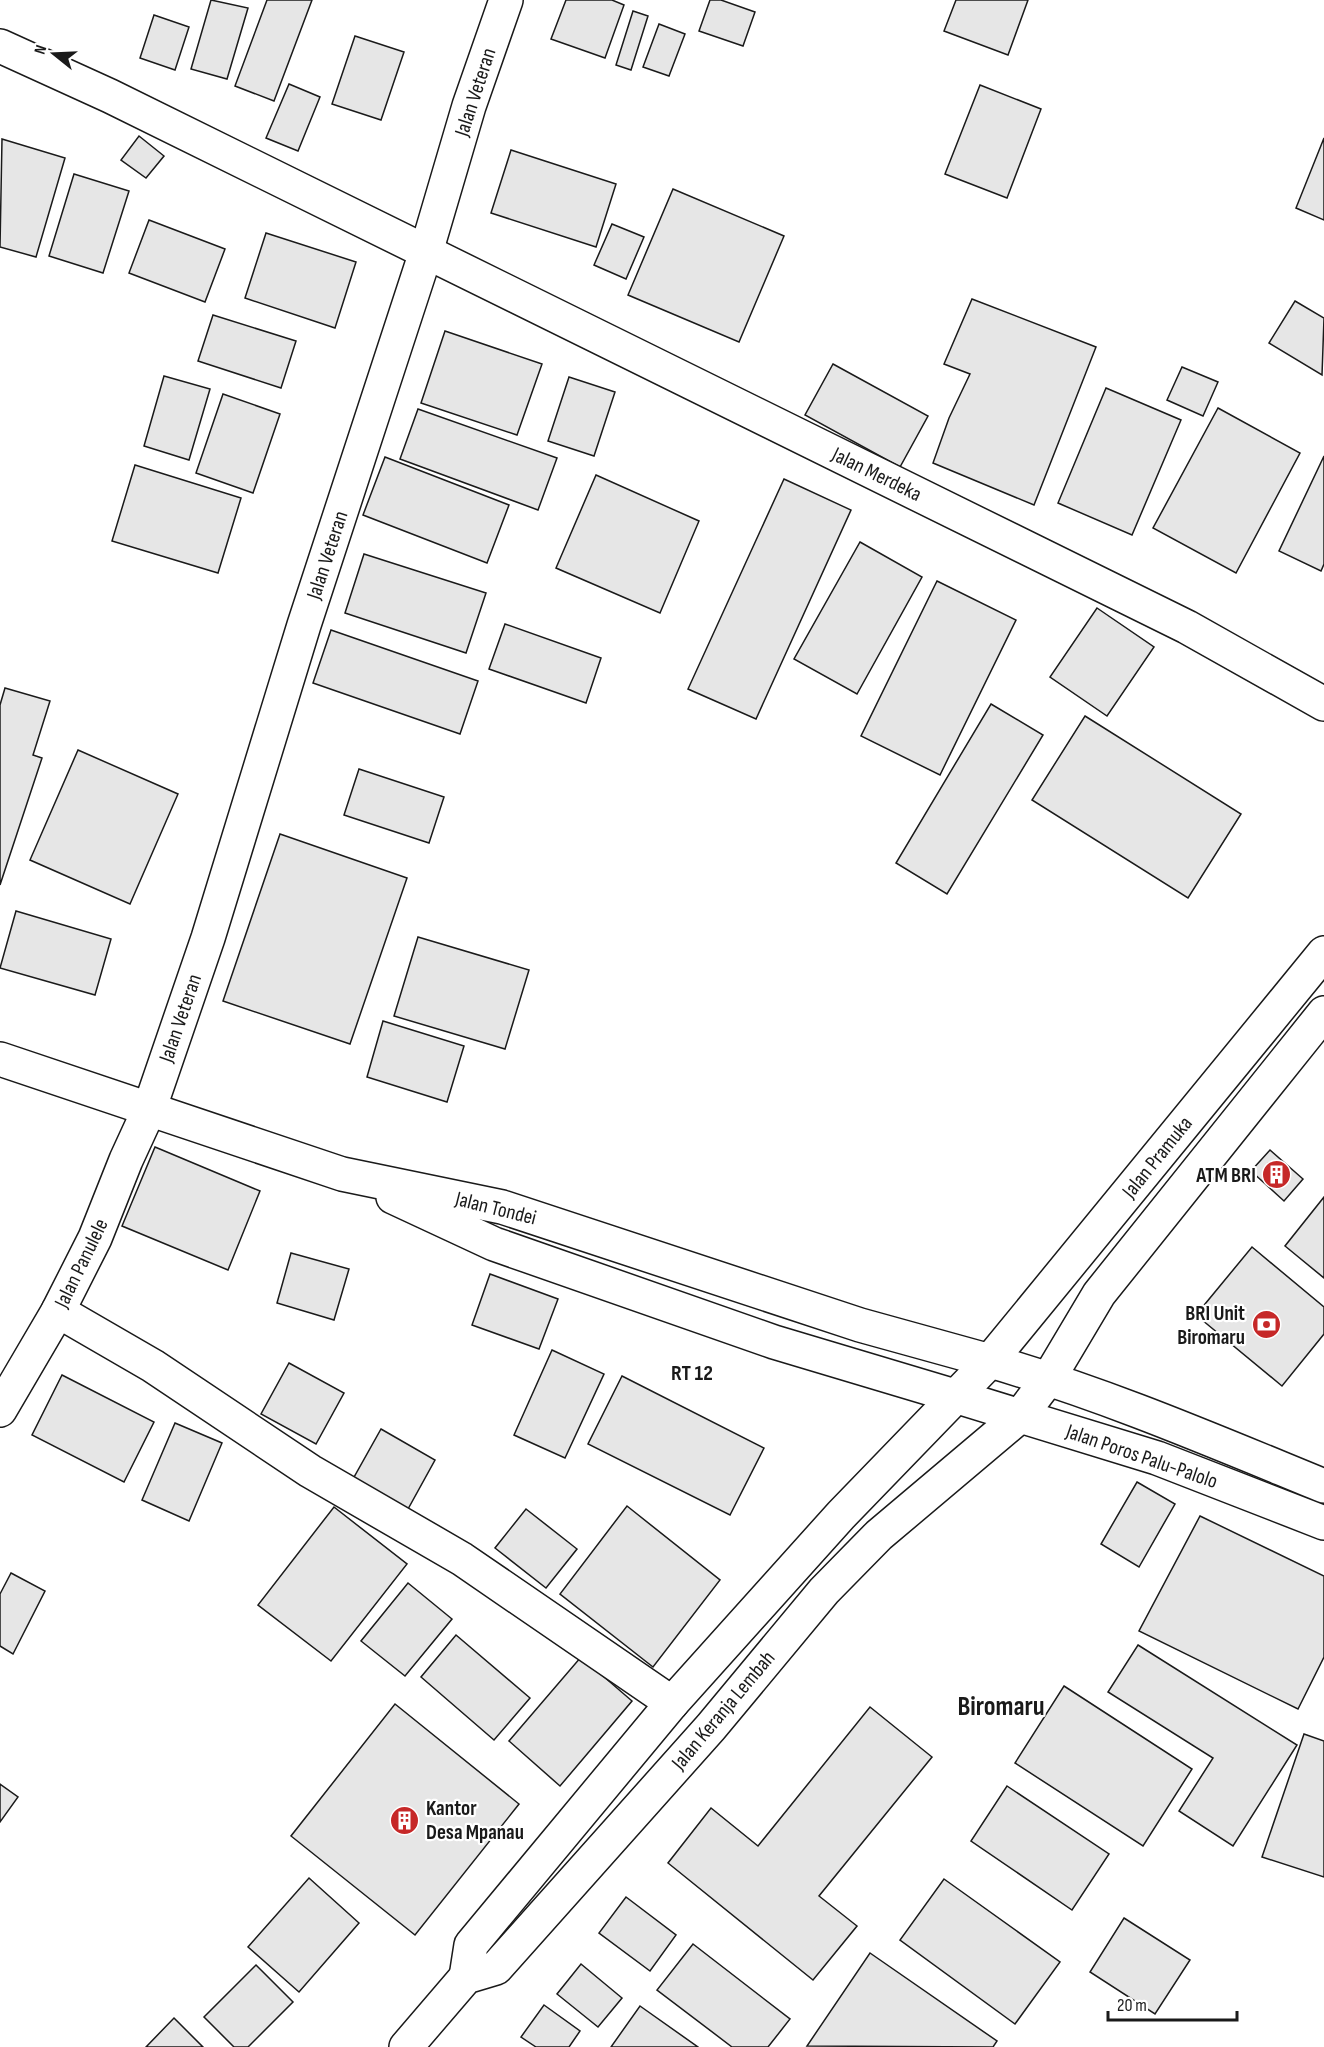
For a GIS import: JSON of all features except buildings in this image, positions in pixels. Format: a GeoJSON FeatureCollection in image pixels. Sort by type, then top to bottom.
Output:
{"type":"FeatureCollection","features":[{"type":"Feature","properties":{"kind":"street","name":"Jalan Veteran"},"geometry":{"type":"LineString","coordinates":[[149,1110],[208,938],[304,625],[426,252],[469,106],[506,0]]}},
{"type":"Feature","properties":{"kind":"street","name":"Jalan Merdeka"},"geometry":{"type":"LineString","coordinates":[[0,46],[110,96],[1187,627],[1324,704]]}},
{"type":"Feature","properties":{"kind":"street","name":"Jalan Pramuka"},"geometry":{"type":"LineString","coordinates":[[466,1977],[471,1945],[672,1703],[841,1515],[958,1397],[990,1361],[1324,953]]}},
{"type":"Feature","properties":{"kind":"street","name":"Jalan Keranja Lembah"},"geometry":{"type":"LineString","coordinates":[[466,1977],[496,1968],[596,1858],[824,1591],[855,1559],[879,1535],[1020,1416],[1049,1378],[1099,1294],[1324,1013]]}},
{"type":"Feature","properties":{"kind":"street","name":"Jalan Tondei"},"geometry":{"type":"LineString","coordinates":[[0,1059],[342,1174],[502,1207],[860,1325],[990,1361]]}},
{"type":"Feature","properties":{"kind":"street","name":"Jalan Panulele"},"geometry":{"type":"LineString","coordinates":[[0,1410],[58,1311],[96,1238],[126,1160],[149,1110]]}},
{"type":"Feature","properties":{"kind":"street","name":"Jalan Poros Palu-Palolo"},"geometry":{"type":"LineString","coordinates":[[342,1174],[494,1244],[774,1342],[1148,1455],[1324,1523]]}},
{"type":"Feature","properties":{"kind":"street"},"geometry":{"type":"LineString","coordinates":[[58,1311],[153,1366],[310,1471],[462,1559],[672,1703]]}},
{"type":"Feature","properties":{"kind":"street","name":"Jalan Poros Palu-Palolo"},"geometry":{"type":"LineString","coordinates":[[990,1361],[1049,1378],[1161,1420],[1324,1486]]}},
{"type":"Feature","properties":{"kind":"street"},"geometry":{"type":"LineString","coordinates":[[406,2047],[466,1977]]}},
{"type":"Feature","properties":{"kind":"place","name":"ATM BRI"},"geometry":{"type":"Point","coordinates":[1277,1175]}},
{"type":"Feature","properties":{"kind":"place","name":"BRI Unit Biromaru"},"geometry":{"type":"Point","coordinates":[1266,1325]}},
{"type":"Feature","properties":{"kind":"place","name":"Kantor Desa Mpanau"},"geometry":{"type":"Point","coordinates":[405,1820]}},
{"type":"Feature","properties":{"kind":"district","name":"RT 12"},"geometry":{"type":"Point","coordinates":[692,1372]}},
{"type":"Feature","properties":{"kind":"district","name":"Biromaru"},"geometry":{"type":"Point","coordinates":[1001,1706]}}]}
